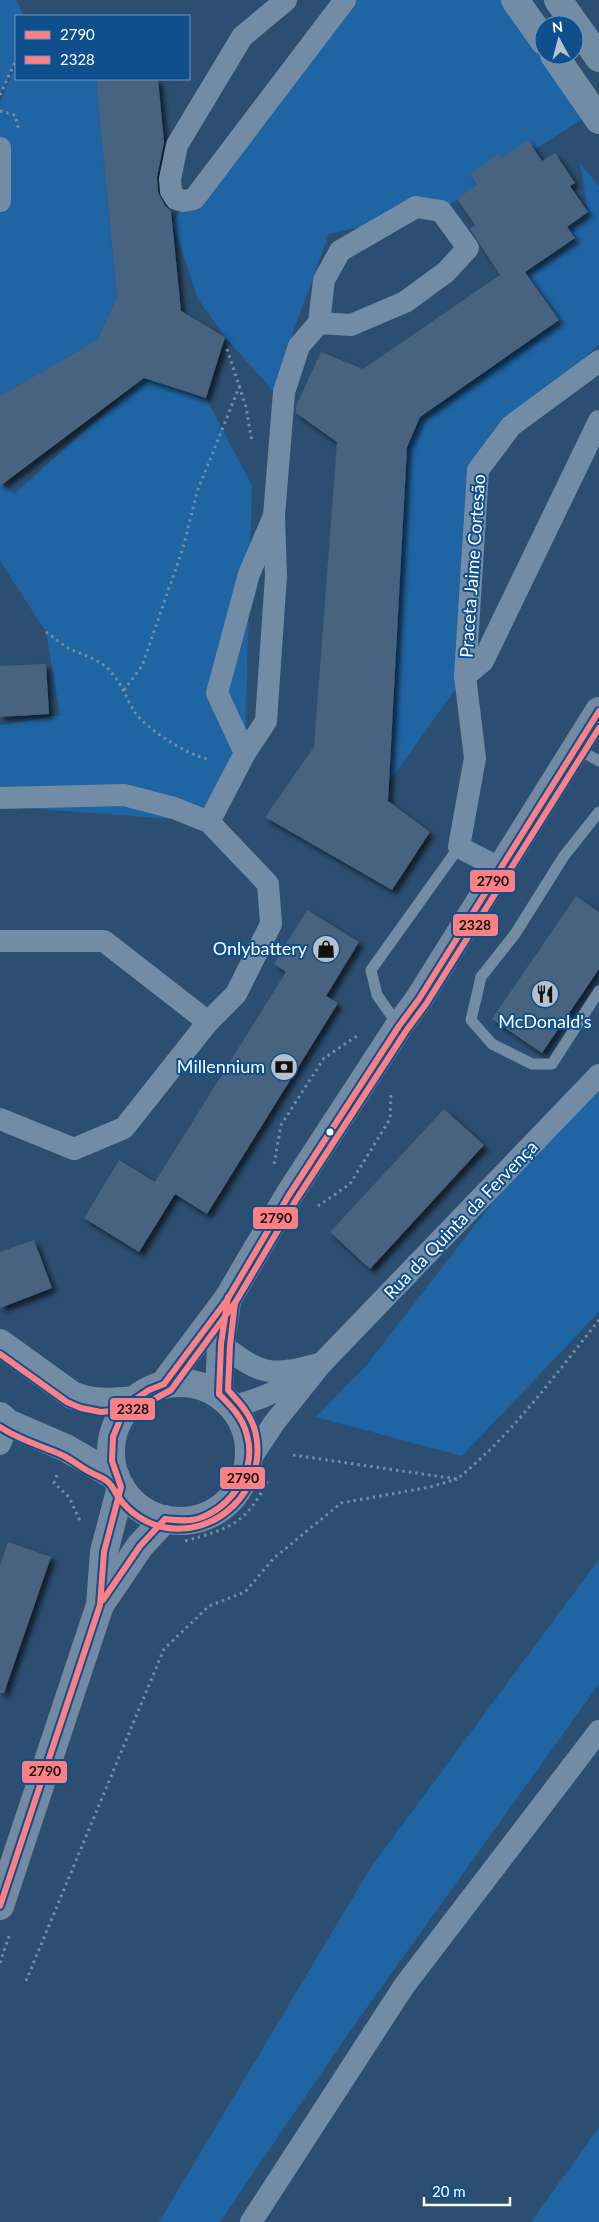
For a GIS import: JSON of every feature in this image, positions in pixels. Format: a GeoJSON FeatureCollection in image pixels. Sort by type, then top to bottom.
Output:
{"type":"FeatureCollection","features":[{"type":"Feature","properties":{"kind":"main road"},"geometry":{"type":"LineString","coordinates":[[164,1384],[227,1300],[289,1195],[398,1026],[419,999],[501,869],[588,755],[599,711]]}},
{"type":"Feature","properties":{"kind":"main road"},"geometry":{"type":"LineString","coordinates":[[225,1400],[221,1344],[227,1300]]}},
{"type":"Feature","properties":{"kind":"main road"},"geometry":{"type":"LineString","coordinates":[[181,1383],[201,1386],[225,1400],[242,1421],[259,1469],[245,1477],[234,1495],[218,1510],[197,1518],[165,1519],[141,1508],[129,1498],[119,1482],[112,1461],[113,1437],[122,1415],[134,1400],[149,1390],[164,1384],[181,1383]]}},
{"type":"Feature","properties":{"kind":"main road"},"geometry":{"type":"LineString","coordinates":[[0,1906],[100,1605],[104,1552],[119,1482]]}},
{"type":"Feature","properties":{"kind":"main road"},"geometry":{"type":"LineString","coordinates":[[100,1605],[140,1546],[165,1519]]}},
{"type":"Feature","properties":{"kind":"street"},"geometry":{"type":"LineString","coordinates":[[286,0],[242,37],[177,145],[170,179],[171,191],[176,198],[183,202],[194,199],[345,0]]}},
{"type":"Feature","properties":{"kind":"street"},"geometry":{"type":"LineString","coordinates":[[515,0],[534,27]]}},
{"type":"Feature","properties":{"kind":"street"},"geometry":{"type":"LineString","coordinates":[[558,0],[599,58]]}},
{"type":"Feature","properties":{"kind":"street"},"geometry":{"type":"LineString","coordinates":[[561,65],[597,113]]}},
{"type":"Feature","properties":{"kind":"street"},"geometry":{"type":"LineString","coordinates":[[0,148],[0,201]]}},
{"type":"Feature","properties":{"kind":"street"},"geometry":{"type":"LineString","coordinates":[[209,822],[245,753],[266,721],[276,576],[274,516],[284,392],[299,346],[318,323],[324,280],[340,251],[416,207],[441,210],[468,248],[446,272],[405,302],[351,324],[318,323]]}},
{"type":"Feature","properties":{"kind":"street","name":"Praceta Jaime Cortesão"},"geometry":{"type":"LineString","coordinates":[[459,847],[475,758],[465,676],[478,470],[511,426],[599,361]]}},
{"type":"Feature","properties":{"kind":"street","name":"Praceta Jaime Cortesão"},"geometry":{"type":"LineString","coordinates":[[465,676],[483,662],[599,421]]}},
{"type":"Feature","properties":{"kind":"street"},"geometry":{"type":"LineString","coordinates":[[245,753],[217,693],[249,574],[274,516]]}},
{"type":"Feature","properties":{"kind":"street"},"geometry":{"type":"LineString","coordinates":[[0,798],[124,795],[174,808],[209,822],[268,884],[271,924],[236,994],[208,1022],[124,1128],[74,1149],[0,1119]]}},
{"type":"Feature","properties":{"kind":"street"},"geometry":{"type":"LineString","coordinates":[[459,847],[501,869]]}},
{"type":"Feature","properties":{"kind":"street"},"geometry":{"type":"LineString","coordinates":[[0,941],[104,941],[208,1022]]}},
{"type":"Feature","properties":{"kind":"street","name":"Rua da Quinta da Fervença"},"geometry":{"type":"LineString","coordinates":[[259,1469],[274,1423],[322,1363],[599,1076]]}},
{"type":"Feature","properties":{"kind":"street"},"geometry":{"type":"LineString","coordinates":[[0,1343],[72,1395],[101,1403],[134,1400]]}},
{"type":"Feature","properties":{"kind":"street"},"geometry":{"type":"LineString","coordinates":[[221,1344],[242,1361],[263,1371],[288,1372],[322,1363]]}},
{"type":"Feature","properties":{"kind":"street","name":"Rua da Quinta da Fervença"},"geometry":{"type":"LineString","coordinates":[[225,1400],[259,1400],[290,1384],[322,1363]]}},
{"type":"Feature","properties":{"kind":"street"},"geometry":{"type":"LineString","coordinates":[[3,1428],[66,1448],[119,1482]]}},
{"type":"Feature","properties":{"kind":"street"},"geometry":{"type":"LineString","coordinates":[[251,2222],[404,1986],[599,1731]]}},
{"type":"Feature","properties":{"kind":"lane"},"geometry":{"type":"LineString","coordinates":[[599,812],[564,856],[515,934],[480,977],[471,1020],[492,1044],[532,1064],[552,1064],[599,991]]}},
{"type":"Feature","properties":{"kind":"lane"},"geometry":{"type":"LineString","coordinates":[[398,1026],[377,995],[372,970],[459,847]]}},
{"type":"Feature","properties":{"kind":"path"},"geometry":{"type":"LineString","coordinates":[[0,95],[15,62]]}},
{"type":"Feature","properties":{"kind":"path"},"geometry":{"type":"LineString","coordinates":[[0,111],[15,115],[20,133]]}},
{"type":"Feature","properties":{"kind":"path"},"geometry":{"type":"LineString","coordinates":[[227,349],[246,407],[253,450]]}},
{"type":"Feature","properties":{"kind":"path"},"geometry":{"type":"LineString","coordinates":[[124,690],[142,666],[180,557],[197,492],[240,385]]}},
{"type":"Feature","properties":{"kind":"path"},"geometry":{"type":"LineString","coordinates":[[46,632],[66,647],[103,664],[124,690],[135,712],[167,740],[207,759]]}},
{"type":"Feature","properties":{"kind":"path"},"geometry":{"type":"LineString","coordinates":[[26,1981],[164,1649],[209,1606],[245,1592],[274,1558],[340,1503],[430,1487],[457,1479],[480,1461],[544,1388],[599,1320]]}},
{"type":"Feature","properties":{"kind":"path"},"geometry":{"type":"LineString","coordinates":[[293,1455],[457,1479]]}},
{"type":"Feature","properties":{"kind":"path"},"geometry":{"type":"LineString","coordinates":[[178,1543],[217,1532],[244,1517],[257,1502],[259,1469]]}},
{"type":"Feature","properties":{"kind":"path"},"geometry":{"type":"LineString","coordinates":[[0,1963],[12,1930]]}},
{"type":"Feature","properties":{"kind":"shaded area"},"geometry":{"type":"Polygon","coordinates":[[[0,0],[16,0],[24,15],[15,15],[15,62],[0,95],[0,0]]]}},
{"type":"Feature","properties":{"kind":"shaded area"},"geometry":{"type":"Polygon","coordinates":[[[344,0],[515,0],[534,27],[534,65],[560,65],[593,112],[441,210],[329,234],[288,346],[274,392],[225,337],[198,299],[172,222],[344,0]]]}},
{"type":"Feature","properties":{"kind":"shaded area"},"geometry":{"type":"Polygon","coordinates":[[[15,66],[15,80],[96,80],[117,297],[97,340],[0,396],[0,103],[15,66]]]}},
{"type":"Feature","properties":{"kind":"shaded area"},"geometry":{"type":"Polygon","coordinates":[[[580,163],[599,186],[599,344],[511,426],[478,470],[465,676],[389,782],[407,447],[420,417],[559,320],[523,268],[567,227],[588,212],[580,163]]]}},
{"type":"Feature","properties":{"kind":"shaded area"},"geometry":{"type":"Polygon","coordinates":[[[144,378],[206,398],[252,486],[245,753],[209,822],[0,806],[0,725],[60,715],[46,632],[0,561],[0,483],[14,494],[144,378]]]}},
{"type":"Feature","properties":{"kind":"shaded area"},"geometry":{"type":"Polygon","coordinates":[[[599,1075],[599,1312],[462,1456],[316,1417],[365,1367],[554,1123],[599,1075]]]}},
{"type":"Feature","properties":{"kind":"shaded area"},"geometry":{"type":"Polygon","coordinates":[[[599,1559],[599,1684],[350,2031],[220,2222],[159,2222],[371,1867],[599,1559]]]}},
{"type":"Feature","properties":{"kind":"shaded area"},"geometry":{"type":"Polygon","coordinates":[[[599,2127],[599,2222],[531,2222],[599,2127]]]}},
{"type":"Feature","properties":{"kind":"building"},"geometry":{"type":"Polygon","coordinates":[[[96,80],[158,80],[164,142],[157,177],[158,192],[165,206],[171,211],[181,311],[225,337],[206,398],[144,378],[0,486],[0,396],[97,340],[117,297],[96,80]]]}},
{"type":"Feature","properties":{"kind":"building"},"geometry":{"type":"Polygon","coordinates":[[[528,140],[542,161],[555,153],[575,183],[570,186],[588,212],[567,227],[575,238],[525,272],[559,320],[420,417],[407,447],[388,801],[430,832],[392,890],[265,817],[314,747],[337,442],[296,413],[296,406],[321,352],[363,369],[500,275],[470,229],[475,225],[457,199],[477,185],[470,174],[499,154],[502,158],[528,140]]]}},
{"type":"Feature","properties":{"kind":"building"},"geometry":{"type":"Polygon","coordinates":[[[46,664],[49,714],[0,717],[0,666],[46,664]]]}},
{"type":"Feature","properties":{"kind":"building","name":"McDonald's"},"geometry":{"type":"Polygon","coordinates":[[[576,896],[599,912],[599,969],[542,1053],[492,1019],[576,896]]]}},
{"type":"Feature","properties":{"kind":"building"},"geometry":{"type":"Polygon","coordinates":[[[307,910],[359,942],[326,996],[338,1003],[207,1214],[175,1194],[139,1252],[84,1218],[119,1160],[155,1182],[286,972],[274,964],[307,910]]]}},
{"type":"Feature","properties":{"kind":"building"},"geometry":{"type":"Polygon","coordinates":[[[444,1109],[484,1145],[370,1269],[330,1232],[444,1109]]]}},
{"type":"Feature","properties":{"kind":"building"},"geometry":{"type":"Polygon","coordinates":[[[34,1240],[52,1288],[0,1308],[0,1252],[34,1240]]]}},
{"type":"Feature","properties":{"kind":"building"},"geometry":{"type":"Polygon","coordinates":[[[8,1542],[51,1557],[4,1693],[0,1693],[0,1566],[8,1542]]]}},
{"type":"Feature","properties":{"kind":"transit line","name":"2790"},"geometry":{"type":"LineString","coordinates":[[164,1384],[227,1300],[289,1195],[399,1026],[419,999],[599,711]]}},
{"type":"Feature","properties":{"kind":"transit line","name":"2328"},"geometry":{"type":"LineString","coordinates":[[0,1427],[7,1432],[62,1455],[105,1479],[128,1508],[144,1520],[156,1525],[182,1529],[201,1525],[218,1517],[233,1506],[245,1491],[254,1474],[257,1455],[256,1435],[252,1422],[228,1390],[230,1345],[235,1303],[296,1200],[406,1031],[426,1004],[599,728]]}},
{"type":"Feature","properties":{"kind":"transit line","name":"2790"},"geometry":{"type":"LineString","coordinates":[[219,1394],[221,1344],[228,1297]]}},
{"type":"Feature","properties":{"kind":"transit line","name":"2328"},"geometry":{"type":"LineString","coordinates":[[0,1354],[67,1402],[81,1408],[101,1412],[136,1409],[171,1390],[234,1304]]}},
{"type":"Feature","properties":{"kind":"transit line","name":"2790"},"geometry":{"type":"LineString","coordinates":[[0,1906],[100,1605],[104,1552],[121,1487],[112,1461],[113,1437],[122,1415],[134,1400],[149,1390],[164,1384]]}},
{"type":"Feature","properties":{"kind":"transit line","name":"2790"},"geometry":{"type":"LineString","coordinates":[[165,1519],[191,1520],[212,1512],[232,1496],[245,1473],[249,1448],[247,1435],[243,1423],[219,1394]]}},
{"type":"Feature","properties":{"kind":"transit line","name":"2790"},"geometry":{"type":"LineString","coordinates":[[103,1600],[140,1546],[165,1519]]}},
{"type":"Feature","properties":{"kind":"place","name":"Onlybattery"},"geometry":{"type":"Point","coordinates":[326,949]}},
{"type":"Feature","properties":{"kind":"place","name":"McDonald's"},"geometry":{"type":"Point","coordinates":[545,994]}},
{"type":"Feature","properties":{"kind":"place","name":"Millennium"},"geometry":{"type":"Point","coordinates":[284,1067]}}]}
